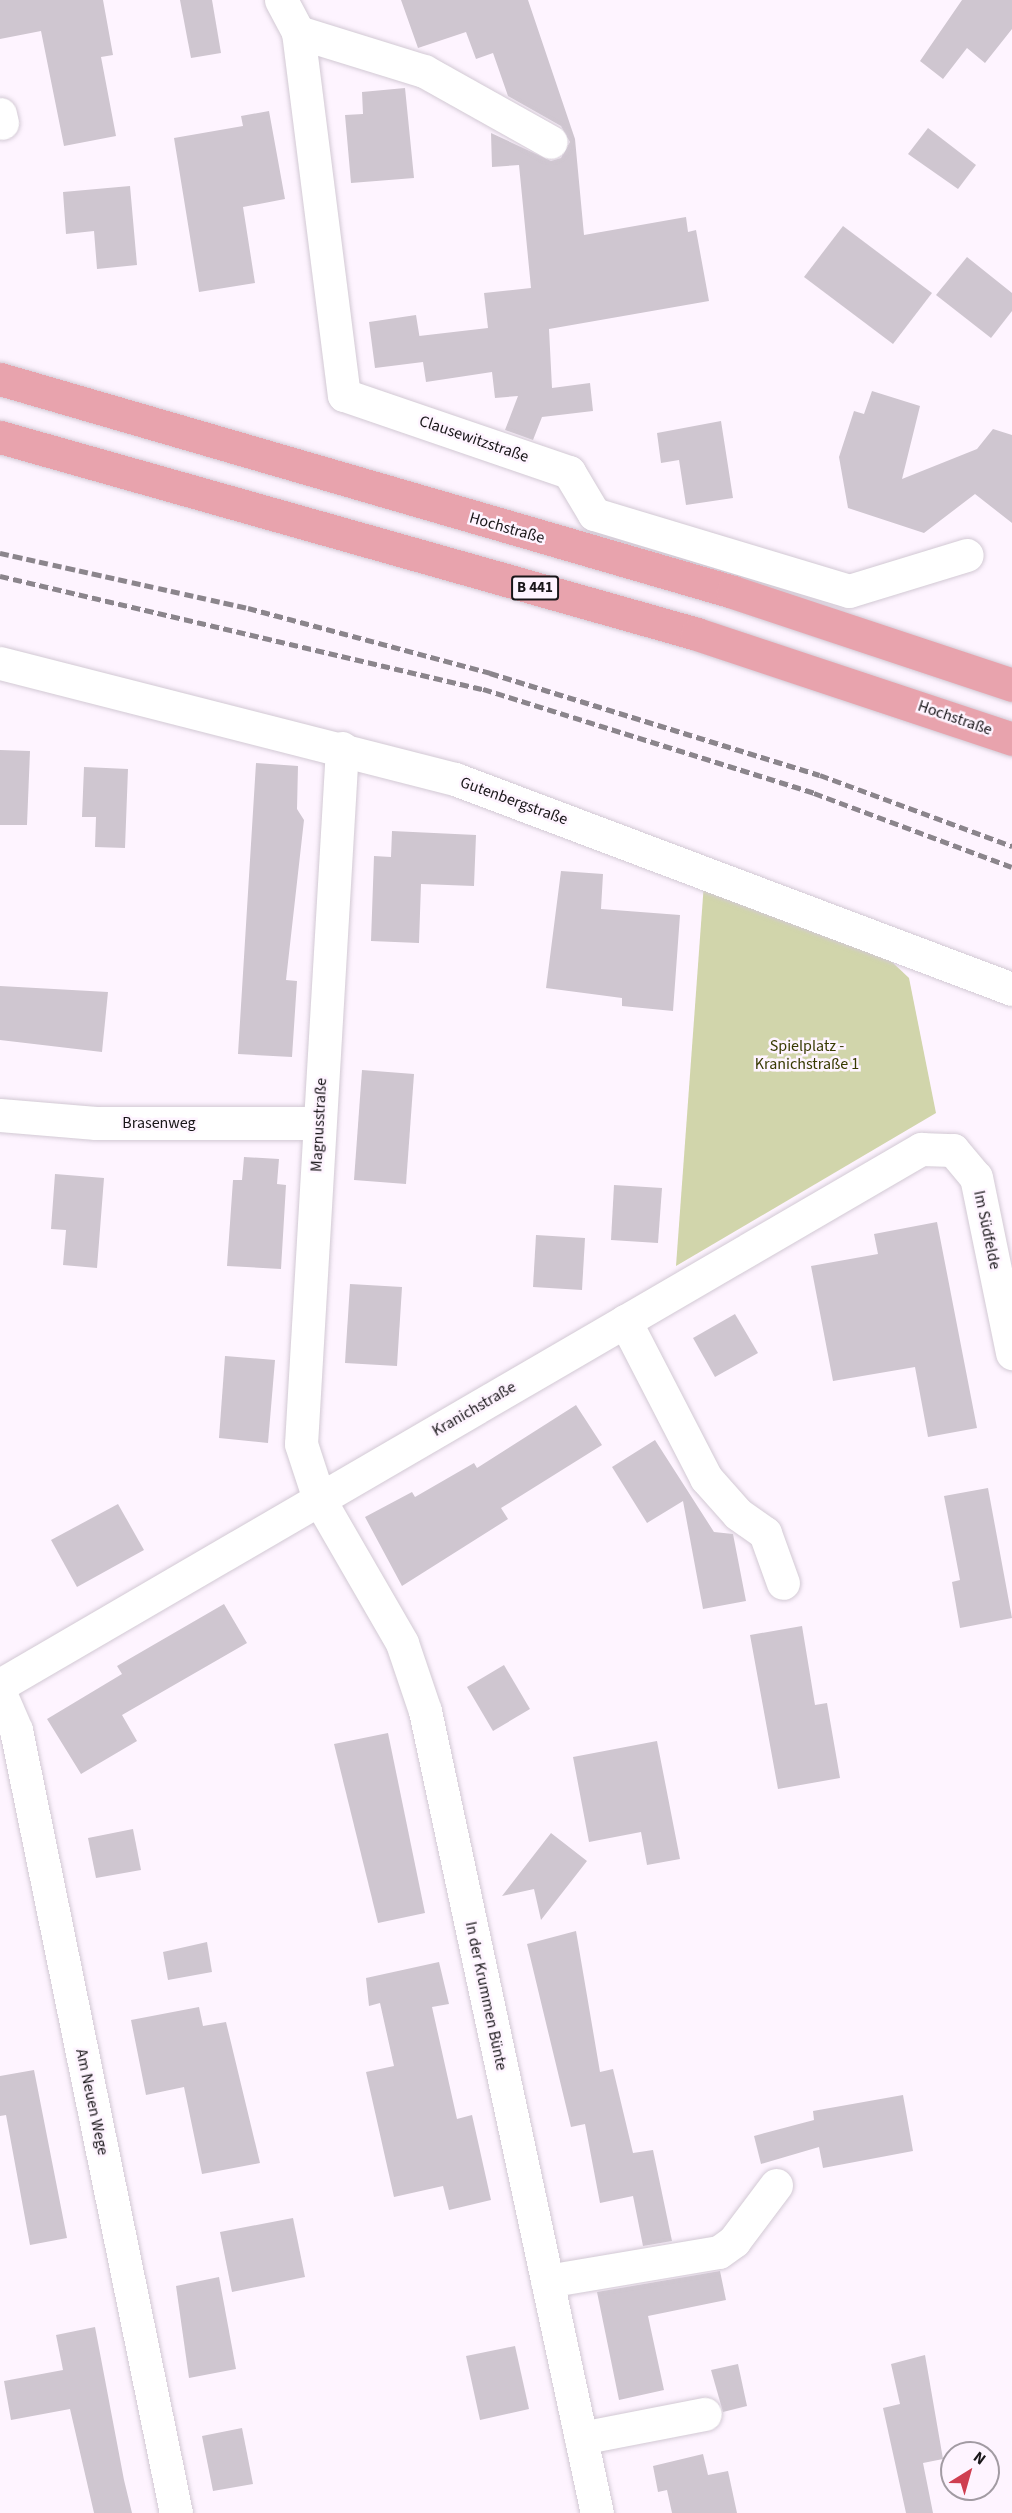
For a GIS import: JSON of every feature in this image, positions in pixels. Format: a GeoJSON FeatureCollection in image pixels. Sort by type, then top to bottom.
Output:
{"type":"FeatureCollection","features":[{"type":"Feature","properties":{"kind":"main road","name":"Hochstraße"},"geometry":{"type":"LineString","coordinates":[[0,379],[734,592],[1012,685]]}},
{"type":"Feature","properties":{"kind":"main road","name":"Hochstraße"},"geometry":{"type":"LineString","coordinates":[[0,437],[697,634],[1012,739]]}},
{"type":"Feature","properties":{"kind":"street","name":"Clausewitzstraße"},"geometry":{"type":"LineString","coordinates":[[281,0],[298,32],[344,395],[569,472],[594,514],[849,591],[967,555]]}},
{"type":"Feature","properties":{"kind":"street"},"geometry":{"type":"LineString","coordinates":[[298,32],[424,71],[551,142]]}},
{"type":"Feature","properties":{"kind":"street","name":"Gutenbergstraße"},"geometry":{"type":"LineString","coordinates":[[0,663],[342,748],[454,779],[1012,989]]}},
{"type":"Feature","properties":{"kind":"street","name":"Magnusstraße"},"geometry":{"type":"LineString","coordinates":[[320,1499],[301,1444],[342,748]]}},
{"type":"Feature","properties":{"kind":"street","name":"Brasenweg"},"geometry":{"type":"LineString","coordinates":[[0,1115],[96,1123],[319,1123]]}},
{"type":"Feature","properties":{"kind":"street","name":"Kranichstraße"},"geometry":{"type":"LineString","coordinates":[[0,1685],[921,1149],[953,1149]]}},
{"type":"Feature","properties":{"kind":"street","name":"Im Südfelde"},"geometry":{"type":"LineString","coordinates":[[953,1149],[976,1178],[1012,1353]]}},
{"type":"Feature","properties":{"kind":"street"},"geometry":{"type":"LineString","coordinates":[[625,1321],[706,1478],[738,1514],[765,1533],[783,1584]]}},
{"type":"Feature","properties":{"kind":"street","name":"In der Krummen Bünte"},"geometry":{"type":"LineString","coordinates":[[320,1499],[402,1643],[424,1711],[597,2513]]}},
{"type":"Feature","properties":{"kind":"street","name":"Am Neuen Wege"},"geometry":{"type":"LineString","coordinates":[[0,1692],[16,1730],[176,2513]]}},
{"type":"Feature","properties":{"kind":"street"},"geometry":{"type":"LineString","coordinates":[[547,2281],[719,2252],[734,2241],[776,2185]]}},
{"type":"Feature","properties":{"kind":"street"},"geometry":{"type":"LineString","coordinates":[[581,2438],[705,2414]]}},
{"type":"Feature","properties":{"kind":"green space","name":"Spielplatz - Kranichstraße 1"},"geometry":{"type":"Polygon","coordinates":[[[704,883],[872,943],[909,978],[936,1113],[676,1266],[704,883]]]}},
{"type":"Feature","properties":{"kind":"building"},"geometry":{"type":"Polygon","coordinates":[[[0,0],[103,0],[113,55],[101,57],[116,136],[64,146],[41,31],[0,39],[0,0]]]}},
{"type":"Feature","properties":{"kind":"building"},"geometry":{"type":"Polygon","coordinates":[[[180,0],[212,0],[221,53],[191,58],[180,0]]]}},
{"type":"Feature","properties":{"kind":"building"},"geometry":{"type":"Polygon","coordinates":[[[401,0],[528,0],[575,139],[584,235],[686,217],[688,232],[696,230],[709,301],[549,329],[552,388],[590,383],[593,411],[542,417],[533,440],[505,430],[518,396],[495,398],[492,372],[426,382],[423,362],[375,368],[369,322],[416,315],[419,336],[488,328],[484,293],[531,288],[519,165],[492,167],[491,133],[551,161],[561,158],[570,142],[561,126],[508,96],[493,53],[476,59],[466,32],[418,48],[401,0]]]}},
{"type":"Feature","properties":{"kind":"building"},"geometry":{"type":"Polygon","coordinates":[[[962,0],[1012,0],[1012,29],[985,63],[967,48],[943,79],[920,61],[962,0]]]}},
{"type":"Feature","properties":{"kind":"building"},"geometry":{"type":"Polygon","coordinates":[[[405,88],[414,178],[351,183],[345,115],[363,114],[362,92],[405,88]]]}},
{"type":"Feature","properties":{"kind":"building"},"geometry":{"type":"Polygon","coordinates":[[[269,111],[285,199],[243,207],[255,283],[199,292],[174,138],[243,126],[241,116],[269,111]]]}},
{"type":"Feature","properties":{"kind":"building"},"geometry":{"type":"Polygon","coordinates":[[[928,128],[976,165],[958,189],[908,154],[928,128]]]}},
{"type":"Feature","properties":{"kind":"building"},"geometry":{"type":"Polygon","coordinates":[[[130,186],[137,265],[97,269],[94,231],[66,234],[63,192],[130,186]]]}},
{"type":"Feature","properties":{"kind":"building"},"geometry":{"type":"Polygon","coordinates":[[[843,226],[932,293],[893,344],[804,277],[843,226]]]}},
{"type":"Feature","properties":{"kind":"building"},"geometry":{"type":"Polygon","coordinates":[[[967,257],[1012,293],[1012,311],[991,338],[936,295],[967,257]]]}},
{"type":"Feature","properties":{"kind":"building"},"geometry":{"type":"Polygon","coordinates":[[[872,391],[920,406],[902,479],[977,449],[993,429],[1012,435],[1012,523],[975,494],[924,533],[848,508],[839,457],[854,411],[864,414],[872,391]]]}},
{"type":"Feature","properties":{"kind":"building"},"geometry":{"type":"Polygon","coordinates":[[[721,421],[733,498],[686,505],[679,460],[661,463],[657,433],[721,421]]]}},
{"type":"Feature","properties":{"kind":"building"},"geometry":{"type":"Polygon","coordinates":[[[0,750],[30,751],[27,825],[0,825],[0,750]]]}},
{"type":"Feature","properties":{"kind":"building"},"geometry":{"type":"Polygon","coordinates":[[[256,763],[298,766],[297,809],[304,820],[286,980],[297,981],[292,1057],[238,1054],[256,763]]]}},
{"type":"Feature","properties":{"kind":"building"},"geometry":{"type":"Polygon","coordinates":[[[84,767],[128,769],[125,848],[95,847],[96,817],[82,817],[84,767]]]}},
{"type":"Feature","properties":{"kind":"building"},"geometry":{"type":"Polygon","coordinates":[[[392,831],[476,835],[474,886],[421,884],[419,943],[371,941],[374,856],[391,857],[392,831]]]}},
{"type":"Feature","properties":{"kind":"building"},"geometry":{"type":"Polygon","coordinates":[[[561,871],[603,874],[601,909],[680,915],[673,1011],[622,1006],[622,998],[546,988],[561,871]]]}},
{"type":"Feature","properties":{"kind":"building"},"geometry":{"type":"Polygon","coordinates":[[[0,986],[108,992],[102,1052],[0,1040],[0,986]]]}},
{"type":"Feature","properties":{"kind":"building"},"geometry":{"type":"Polygon","coordinates":[[[362,1070],[414,1074],[406,1184],[354,1180],[362,1070]]]}},
{"type":"Feature","properties":{"kind":"building"},"geometry":{"type":"Polygon","coordinates":[[[244,1157],[279,1159],[277,1184],[286,1185],[281,1269],[227,1266],[233,1180],[242,1180],[244,1157]]]}},
{"type":"Feature","properties":{"kind":"building"},"geometry":{"type":"Polygon","coordinates":[[[55,1174],[104,1178],[97,1268],[63,1265],[66,1230],[51,1229],[55,1174]]]}},
{"type":"Feature","properties":{"kind":"building"},"geometry":{"type":"Polygon","coordinates":[[[614,1185],[662,1188],[658,1243],[611,1240],[614,1185]]]}},
{"type":"Feature","properties":{"kind":"building"},"geometry":{"type":"Polygon","coordinates":[[[937,1222],[977,1428],[928,1437],[915,1367],[833,1381],[811,1266],[878,1254],[874,1234],[937,1222]]]}},
{"type":"Feature","properties":{"kind":"building"},"geometry":{"type":"Polygon","coordinates":[[[536,1235],[585,1238],[582,1290],[533,1287],[536,1235]]]}},
{"type":"Feature","properties":{"kind":"building"},"geometry":{"type":"Polygon","coordinates":[[[350,1284],[402,1287],[397,1366],[345,1363],[350,1284]]]}},
{"type":"Feature","properties":{"kind":"building"},"geometry":{"type":"Polygon","coordinates":[[[735,1314],[758,1353],[715,1377],[693,1338],[735,1314]]]}},
{"type":"Feature","properties":{"kind":"building"},"geometry":{"type":"Polygon","coordinates":[[[225,1356],[275,1360],[268,1443],[219,1438],[225,1356]]]}},
{"type":"Feature","properties":{"kind":"building"},"geometry":{"type":"Polygon","coordinates":[[[576,1405],[602,1445],[501,1508],[508,1519],[402,1586],[365,1517],[412,1492],[415,1497],[474,1463],[477,1468],[576,1405]]]}},
{"type":"Feature","properties":{"kind":"building"},"geometry":{"type":"Polygon","coordinates":[[[655,1440],[714,1532],[733,1534],[746,1601],[703,1609],[683,1501],[647,1523],[612,1467],[655,1440]]]}},
{"type":"Feature","properties":{"kind":"building"},"geometry":{"type":"Polygon","coordinates":[[[988,1488],[1012,1618],[960,1628],[952,1582],[960,1580],[944,1496],[988,1488]]]}},
{"type":"Feature","properties":{"kind":"building"},"geometry":{"type":"Polygon","coordinates":[[[118,1504],[144,1550],[77,1587],[51,1540],[118,1504]]]}},
{"type":"Feature","properties":{"kind":"building"},"geometry":{"type":"Polygon","coordinates":[[[224,1604],[247,1643],[122,1715],[137,1741],[81,1774],[47,1719],[122,1674],[117,1666],[224,1604]]]}},
{"type":"Feature","properties":{"kind":"building"},"geometry":{"type":"Polygon","coordinates":[[[802,1626],[815,1705],[827,1703],[840,1778],[778,1789],[750,1635],[802,1626]]]}},
{"type":"Feature","properties":{"kind":"building"},"geometry":{"type":"Polygon","coordinates":[[[504,1665],[530,1709],[493,1731],[467,1687],[504,1665]]]}},
{"type":"Feature","properties":{"kind":"building"},"geometry":{"type":"Polygon","coordinates":[[[388,1733],[425,1913],[378,1923],[334,1744],[388,1733]]]}},
{"type":"Feature","properties":{"kind":"building"},"geometry":{"type":"Polygon","coordinates":[[[657,1741],[680,1859],[647,1865],[641,1832],[589,1842],[573,1757],[657,1741]]]}},
{"type":"Feature","properties":{"kind":"building"},"geometry":{"type":"Polygon","coordinates":[[[133,1829],[141,1870],[96,1878],[88,1838],[133,1829]]]}},
{"type":"Feature","properties":{"kind":"building"},"geometry":{"type":"Polygon","coordinates":[[[551,1833],[587,1861],[541,1920],[534,1889],[502,1896],[551,1833]]]}},
{"type":"Feature","properties":{"kind":"building"},"geometry":{"type":"Polygon","coordinates":[[[576,1931],[600,2072],[613,2069],[633,2153],[653,2150],[672,2241],[643,2246],[633,2196],[600,2203],[585,2124],[571,2127],[527,1944],[576,1931]]]}},
{"type":"Feature","properties":{"kind":"building"},"geometry":{"type":"Polygon","coordinates":[[[207,1942],[212,1972],[168,1980],[163,1952],[207,1942]]]}},
{"type":"Feature","properties":{"kind":"building"},"geometry":{"type":"Polygon","coordinates":[[[439,1962],[449,2004],[432,2007],[457,2119],[472,2115],[491,2200],[449,2210],[443,2186],[394,2197],[366,2072],[394,2066],[380,2003],[369,2006],[366,1978],[439,1962]]]}},
{"type":"Feature","properties":{"kind":"building"},"geometry":{"type":"Polygon","coordinates":[[[199,2007],[203,2026],[226,2022],[260,2163],[202,2174],[184,2087],[146,2095],[131,2020],[199,2007]]]}},
{"type":"Feature","properties":{"kind":"building"},"geometry":{"type":"Polygon","coordinates":[[[34,2070],[67,2238],[30,2245],[6,2115],[0,2116],[0,2076],[34,2070]]]}},
{"type":"Feature","properties":{"kind":"building"},"geometry":{"type":"Polygon","coordinates":[[[903,2095],[913,2151],[823,2168],[819,2147],[761,2164],[754,2136],[814,2120],[813,2111],[903,2095]]]}},
{"type":"Feature","properties":{"kind":"building"},"geometry":{"type":"Polygon","coordinates":[[[293,2218],[305,2277],[232,2292],[220,2232],[293,2218]]]}},
{"type":"Feature","properties":{"kind":"building"},"geometry":{"type":"Polygon","coordinates":[[[720,2271],[726,2300],[648,2316],[664,2390],[619,2400],[597,2292],[720,2271]]]}},
{"type":"Feature","properties":{"kind":"building"},"geometry":{"type":"Polygon","coordinates":[[[219,2277],[236,2369],[189,2378],[176,2286],[219,2277]]]}},
{"type":"Feature","properties":{"kind":"building"},"geometry":{"type":"Polygon","coordinates":[[[95,2327],[132,2513],[94,2513],[70,2409],[11,2420],[4,2381],[63,2370],[56,2335],[95,2327]]]}},
{"type":"Feature","properties":{"kind":"building"},"geometry":{"type":"Polygon","coordinates":[[[515,2346],[529,2409],[480,2420],[466,2356],[515,2346]]]}},
{"type":"Feature","properties":{"kind":"building"},"geometry":{"type":"Polygon","coordinates":[[[925,2355],[940,2442],[940,2460],[923,2463],[933,2513],[906,2513],[883,2408],[900,2404],[891,2364],[925,2355]]]}},
{"type":"Feature","properties":{"kind":"building"},"geometry":{"type":"Polygon","coordinates":[[[738,2364],[747,2406],[723,2412],[711,2370],[738,2364]]]}},
{"type":"Feature","properties":{"kind":"building"},"geometry":{"type":"Polygon","coordinates":[[[242,2428],[253,2484],[213,2491],[202,2436],[242,2428]]]}},
{"type":"Feature","properties":{"kind":"building"},"geometry":{"type":"Polygon","coordinates":[[[703,2454],[708,2475],[728,2471],[737,2513],[672,2513],[667,2490],[658,2492],[653,2466],[703,2454]]]}},
{"type":"Feature","properties":{"kind":"railway"},"geometry":{"type":"LineString","coordinates":[[0,553],[248,608],[490,673],[820,775],[1012,846]]}},
{"type":"Feature","properties":{"kind":"railway"},"geometry":{"type":"LineString","coordinates":[[0,576],[483,689],[814,793],[1012,867]]}}]}
